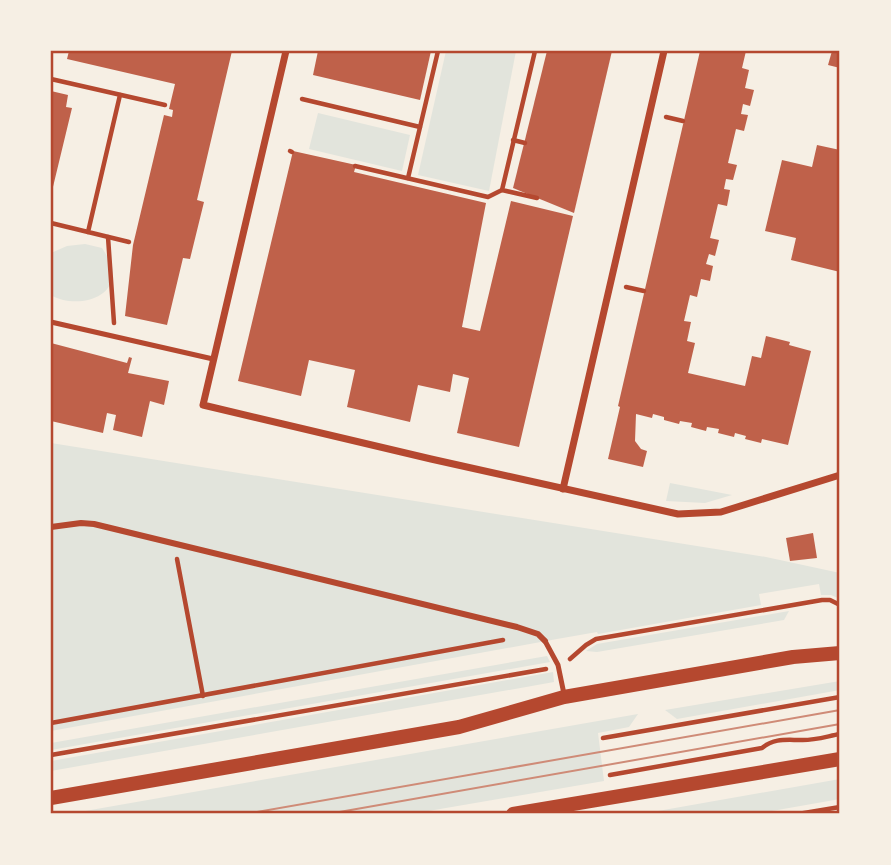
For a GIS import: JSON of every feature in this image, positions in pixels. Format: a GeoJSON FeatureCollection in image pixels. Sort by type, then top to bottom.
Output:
{"type":"FeatureCollection","features":[{"type":"Feature","properties":{"kind":"main road"},"geometry":{"type":"LineString","coordinates":[[51,798],[459,727],[564,697],[793,657],[840,653]]}},
{"type":"Feature","properties":{"kind":"main road"},"geometry":{"type":"LineString","coordinates":[[513,814],[840,759]]}},
{"type":"Feature","properties":{"kind":"street"},"geometry":{"type":"LineString","coordinates":[[286,51],[203,405],[563,489],[691,515],[721,512],[840,474]]}},
{"type":"Feature","properties":{"kind":"street"},"geometry":{"type":"LineString","coordinates":[[563,489],[664,51]]}},
{"type":"Feature","properties":{"kind":"street"},"geometry":{"type":"LineString","coordinates":[[829,478],[840,481]]}},
{"type":"Feature","properties":{"kind":"street"},"geometry":{"type":"LineString","coordinates":[[51,527],[94,524],[517,626],[538,634],[545,641]]}},
{"type":"Feature","properties":{"kind":"lane"},"geometry":{"type":"LineString","coordinates":[[51,322],[214,359]]}},
{"type":"Feature","properties":{"kind":"lane"},"geometry":{"type":"LineString","coordinates":[[545,641],[558,665],[564,697]]}},
{"type":"Feature","properties":{"kind":"path"},"geometry":{"type":"LineString","coordinates":[[408,178],[438,51]]}},
{"type":"Feature","properties":{"kind":"path"},"geometry":{"type":"LineString","coordinates":[[502,190],[534,51]]}},
{"type":"Feature","properties":{"kind":"path"},"geometry":{"type":"LineString","coordinates":[[51,79],[165,105]]}},
{"type":"Feature","properties":{"kind":"path"},"geometry":{"type":"LineString","coordinates":[[88,232],[120,95]]}},
{"type":"Feature","properties":{"kind":"path"},"geometry":{"type":"LineString","coordinates":[[302,99],[421,127]]}},
{"type":"Feature","properties":{"kind":"path"},"geometry":{"type":"LineString","coordinates":[[666,117],[684,121]]}},
{"type":"Feature","properties":{"kind":"path"},"geometry":{"type":"LineString","coordinates":[[513,141],[525,143]]}},
{"type":"Feature","properties":{"kind":"path"},"geometry":{"type":"LineString","coordinates":[[355,166],[488,197],[502,190],[537,198]]}},
{"type":"Feature","properties":{"kind":"path"},"geometry":{"type":"LineString","coordinates":[[51,223],[129,242]]}},
{"type":"Feature","properties":{"kind":"path"},"geometry":{"type":"LineString","coordinates":[[108,237],[113,316]]}},
{"type":"Feature","properties":{"kind":"path"},"geometry":{"type":"LineString","coordinates":[[626,287],[645,291]]}},
{"type":"Feature","properties":{"kind":"path"},"geometry":{"type":"LineString","coordinates":[[174,543],[203,696]]}},
{"type":"Feature","properties":{"kind":"path"},"geometry":{"type":"LineString","coordinates":[[564,662],[596,639],[822,600],[830,600],[840,605]]}},
{"type":"Feature","properties":{"kind":"path"},"geometry":{"type":"LineString","coordinates":[[51,723],[538,634]]}},
{"type":"Feature","properties":{"kind":"path"},"geometry":{"type":"LineString","coordinates":[[51,755],[552,668]]}},
{"type":"Feature","properties":{"kind":"path"},"geometry":{"type":"LineString","coordinates":[[603,738],[840,697]]}},
{"type":"Feature","properties":{"kind":"path"},"geometry":{"type":"LineString","coordinates":[[610,775],[762,748],[769,742],[840,733]]}},
{"type":"Feature","properties":{"kind":"path"},"geometry":{"type":"LineString","coordinates":[[798,814],[840,807]]}},
{"type":"Feature","properties":{"kind":"shaded area"},"geometry":{"type":"Polygon","coordinates":[[[446,51],[516,51],[489,191],[418,175],[446,51]]]}},
{"type":"Feature","properties":{"kind":"shaded area"},"geometry":{"type":"Polygon","coordinates":[[[318,113],[410,135],[402,171],[309,149],[318,113]]]}},
{"type":"Feature","properties":{"kind":"shaded area"},"geometry":{"type":"Polygon","coordinates":[[[85,244],[102,248],[112,266],[111,283],[106,291],[89,300],[79,301],[59,299],[51,295],[51,253],[67,246],[85,244]]]}},
{"type":"Feature","properties":{"kind":"shaded area"},"geometry":{"type":"Polygon","coordinates":[[[51,443],[766,557],[840,573],[840,599],[821,595],[819,584],[759,594],[761,605],[557,639],[51,731],[51,443]]]}},
{"type":"Feature","properties":{"kind":"shaded area"},"geometry":{"type":"Polygon","coordinates":[[[670,483],[732,495],[705,503],[666,501],[670,483]]]}},
{"type":"Feature","properties":{"kind":"shaded area"},"geometry":{"type":"Polygon","coordinates":[[[789,611],[784,620],[597,652],[586,651],[597,644],[789,611]]]}},
{"type":"Feature","properties":{"kind":"shaded area"},"geometry":{"type":"Polygon","coordinates":[[[547,656],[550,662],[51,750],[51,743],[547,656]]]}},
{"type":"Feature","properties":{"kind":"shaded area"},"geometry":{"type":"Polygon","coordinates":[[[553,672],[554,682],[51,771],[51,761],[553,672]]]}},
{"type":"Feature","properties":{"kind":"shaded area"},"geometry":{"type":"Polygon","coordinates":[[[840,681],[840,690],[677,719],[665,710],[840,681]]]}},
{"type":"Feature","properties":{"kind":"shaded area"},"geometry":{"type":"Polygon","coordinates":[[[638,714],[629,727],[598,733],[604,781],[411,814],[68,814],[638,714]]]}},
{"type":"Feature","properties":{"kind":"shaded area"},"geometry":{"type":"Polygon","coordinates":[[[840,779],[840,799],[755,814],[641,814],[840,779]]]}},
{"type":"Feature","properties":{"kind":"building"},"geometry":{"type":"Polygon","coordinates":[[[69,51],[232,51],[197,200],[204,202],[190,259],[183,258],[167,325],[125,316],[133,245],[164,115],[172,117],[173,110],[169,109],[175,84],[67,59],[69,51]]]}},
{"type":"Feature","properties":{"kind":"building"},"geometry":{"type":"Polygon","coordinates":[[[318,51],[431,51],[420,100],[313,75],[318,51]]]}},
{"type":"Feature","properties":{"kind":"building"},"geometry":{"type":"Polygon","coordinates":[[[547,51],[612,51],[574,213],[513,188],[547,51]]]}},
{"type":"Feature","properties":{"kind":"building"},"geometry":{"type":"Polygon","coordinates":[[[700,51],[746,51],[742,68],[749,70],[745,88],[754,90],[750,106],[743,104],[741,114],[748,115],[744,131],[736,129],[728,163],[737,165],[733,180],[726,179],[724,189],[730,190],[727,206],[718,204],[710,238],[719,240],[715,256],[709,254],[706,264],[713,266],[710,281],[701,279],[697,297],[690,295],[684,321],[691,322],[687,341],[695,343],[688,373],[745,386],[752,356],[761,358],[766,336],[811,351],[788,445],[762,439],[761,443],[735,433],[734,437],[718,433],[719,429],[707,427],[706,431],[691,427],[692,423],[680,421],[679,424],[653,414],[652,418],[636,414],[635,441],[641,449],[647,451],[643,467],[608,459],[700,51]]]}},
{"type":"Feature","properties":{"kind":"building"},"geometry":{"type":"Polygon","coordinates":[[[832,51],[840,51],[840,68],[828,65],[832,51]]]}},
{"type":"Feature","properties":{"kind":"building"},"geometry":{"type":"Polygon","coordinates":[[[51,91],[68,95],[66,107],[72,108],[52,191],[51,91]]]}},
{"type":"Feature","properties":{"kind":"building"},"geometry":{"type":"Polygon","coordinates":[[[817,145],[840,150],[840,272],[791,260],[796,238],[765,231],[782,160],[812,167],[817,145]]]}},
{"type":"Feature","properties":{"kind":"building"},"geometry":{"type":"Polygon","coordinates":[[[293,151],[356,165],[354,172],[486,203],[462,327],[480,331],[511,201],[573,216],[519,447],[457,433],[469,378],[453,374],[450,392],[418,385],[410,422],[347,407],[355,370],[309,360],[301,396],[238,381],[293,151]]]}},
{"type":"Feature","properties":{"kind":"building"},"geometry":{"type":"Polygon","coordinates":[[[51,343],[127,363],[129,357],[132,358],[128,373],[169,381],[164,405],[150,401],[142,437],[113,430],[116,415],[107,413],[103,433],[51,421],[51,343]]]}},
{"type":"Feature","properties":{"kind":"building"},"geometry":{"type":"Polygon","coordinates":[[[813,533],[817,558],[790,561],[786,538],[813,533]]]}},
{"type":"Feature","properties":{"kind":"tram line"},"geometry":{"type":"LineString","coordinates":[[246,814],[840,710]]}},
{"type":"Feature","properties":{"kind":"tram line"},"geometry":{"type":"LineString","coordinates":[[328,814],[840,724]]}}]}
